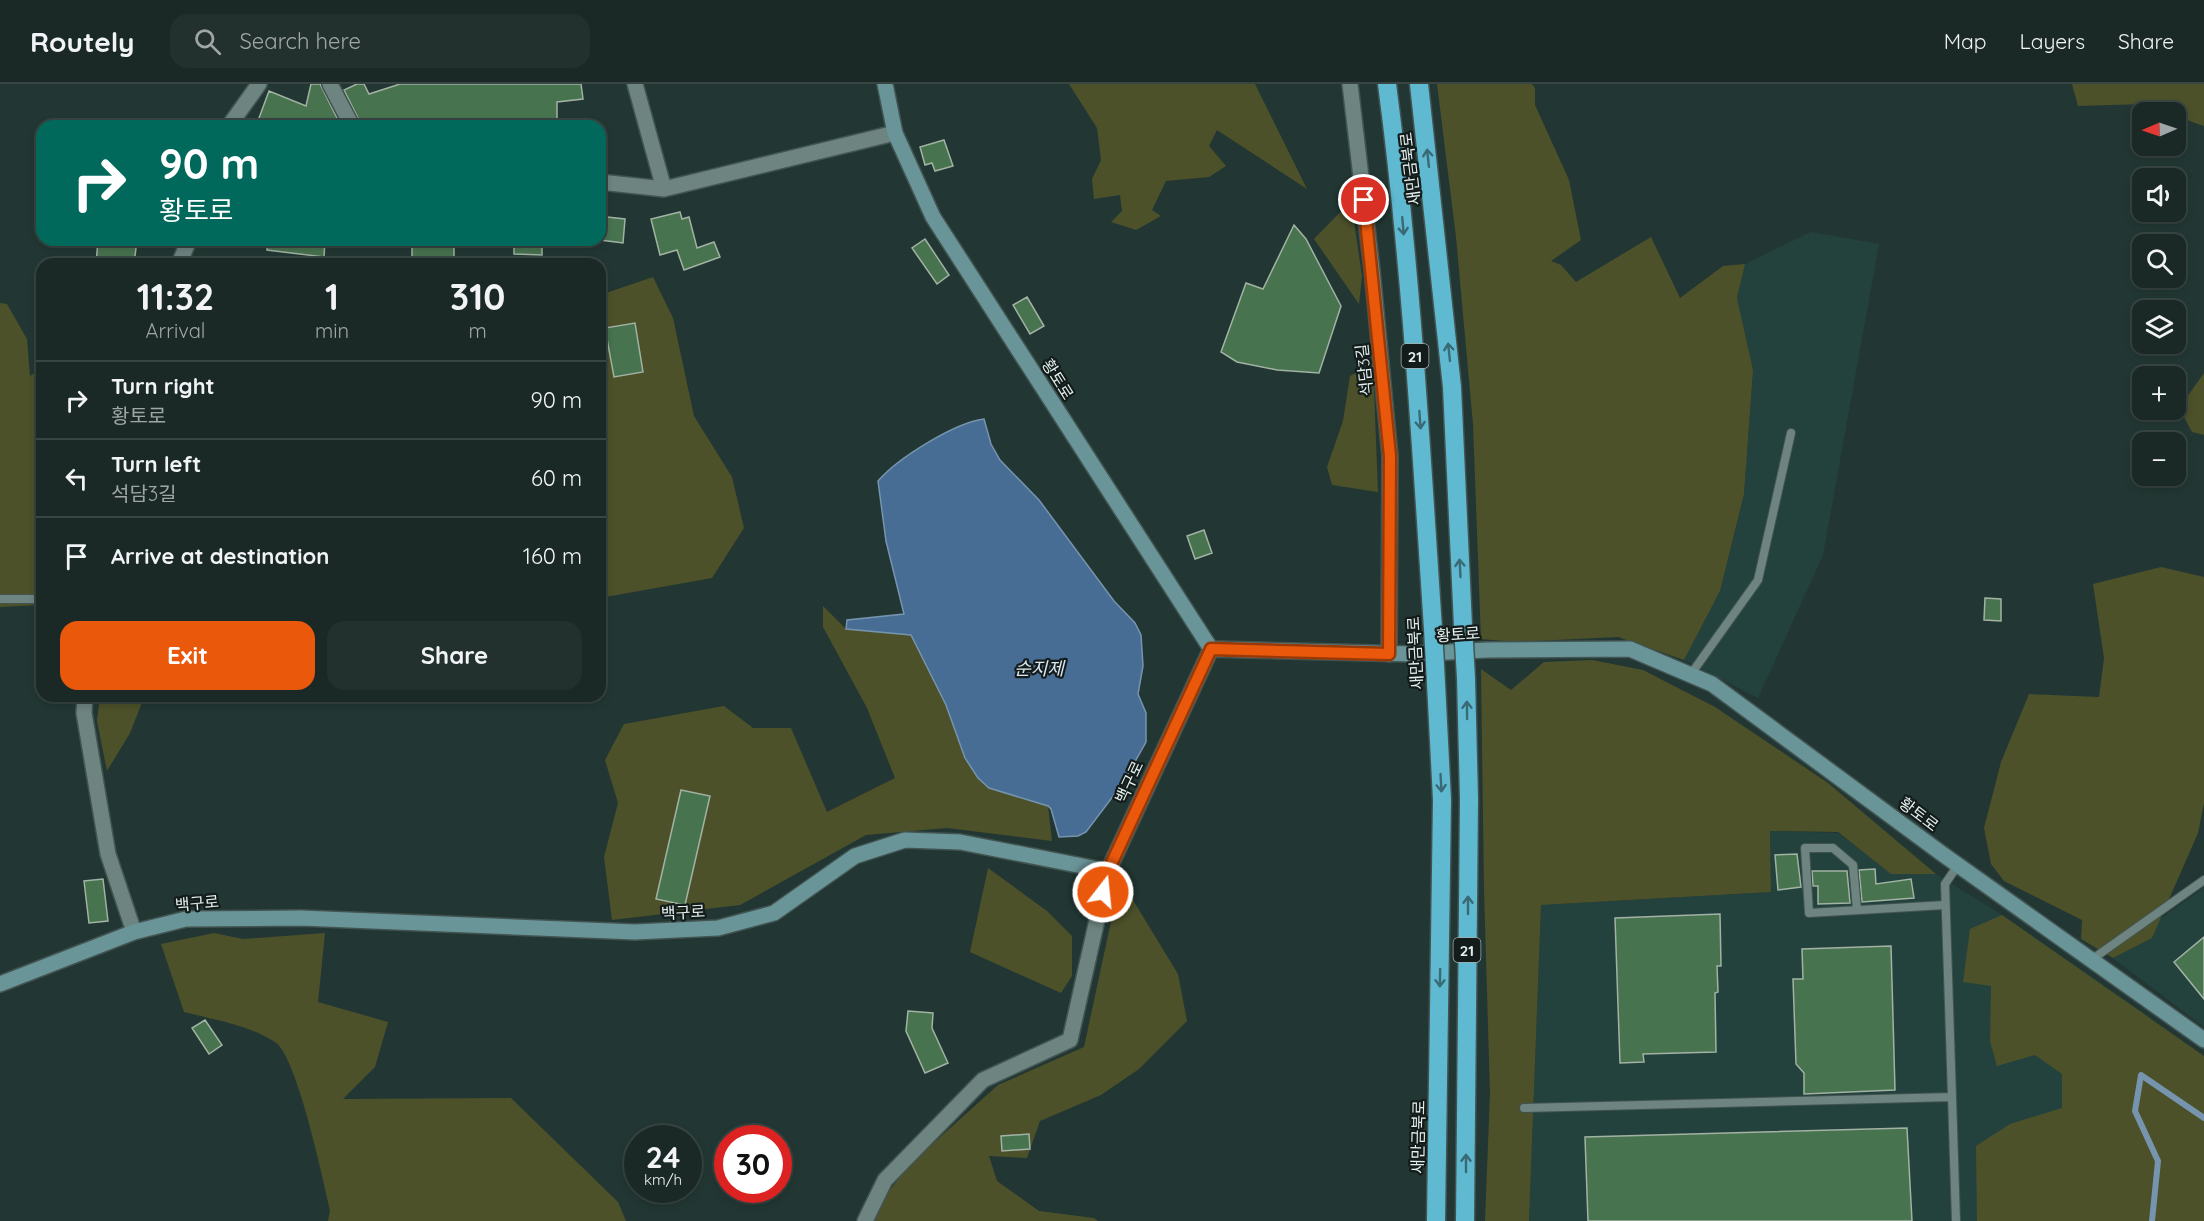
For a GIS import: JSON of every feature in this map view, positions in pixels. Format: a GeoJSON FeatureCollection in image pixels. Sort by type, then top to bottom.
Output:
{"type":"FeatureCollection","features":[{"type":"Feature","properties":{"kind":"highway","name":"새만금북로"},"geometry":{"type":"LineString","coordinates":[[1388,84],[1418,394],[1442,800],[1436,1221]]}},
{"type":"Feature","properties":{"kind":"highway","name":"새만금북로"},"geometry":{"type":"LineString","coordinates":[[1419,84],[1452,387],[1466,678],[1469,800],[1465,1221]]}},
{"type":"Feature","properties":{"kind":"main road","name":"황토로"},"geometry":{"type":"LineString","coordinates":[[885,84],[895,133],[933,217],[1211,649],[1389,654],[1486,650],[1630,649],[1712,684],[1958,865],[2202,1036]]}},
{"type":"Feature","properties":{"kind":"main road","name":"백구로"},"geometry":{"type":"LineString","coordinates":[[0,984],[134,932],[186,919],[301,918],[635,932],[718,928],[774,913],[855,856],[905,840],[960,842],[1108,871],[1211,649]]}},
{"type":"Feature","properties":{"kind":"street"},"geometry":{"type":"LineString","coordinates":[[233,120],[260,84]]}},
{"type":"Feature","properties":{"kind":"street"},"geometry":{"type":"LineString","coordinates":[[330,84],[349,120]]}},
{"type":"Feature","properties":{"kind":"street"},"geometry":{"type":"LineString","coordinates":[[635,84],[664,189]]}},
{"type":"Feature","properties":{"kind":"street","name":"석담3길"},"geometry":{"type":"LineString","coordinates":[[1350,84],[1372,270],[1390,456],[1389,654]]}},
{"type":"Feature","properties":{"kind":"street"},"geometry":{"type":"LineString","coordinates":[[606,183],[664,189],[895,133]]}},
{"type":"Feature","properties":{"kind":"street"},"geometry":{"type":"LineString","coordinates":[[85,702],[84,713],[108,854],[134,932]]}},
{"type":"Feature","properties":{"kind":"street"},"geometry":{"type":"LineString","coordinates":[[865,1221],[885,1180],[983,1080],[1070,1040],[1108,871]]}},
{"type":"Feature","properties":{"kind":"lane"},"geometry":{"type":"LineString","coordinates":[[1690,674],[1758,580],[1791,434]]}},
{"type":"Feature","properties":{"kind":"lane"},"geometry":{"type":"LineString","coordinates":[[0,599],[36,599]]}},
{"type":"Feature","properties":{"kind":"lane"},"geometry":{"type":"LineString","coordinates":[[1857,910],[1853,865],[1833,848],[1805,848],[1809,913],[1946,905]]}},
{"type":"Feature","properties":{"kind":"lane"},"geometry":{"type":"LineString","coordinates":[[1956,1221],[1945,884],[1958,865]]}},
{"type":"Feature","properties":{"kind":"lane"},"geometry":{"type":"LineString","coordinates":[[2091,960],[2204,880]]}},
{"type":"Feature","properties":{"kind":"lane"},"geometry":{"type":"LineString","coordinates":[[1524,1108],[1952,1097]]}},
{"type":"Feature","properties":{"kind":"shaded area"},"geometry":{"type":"Polygon","coordinates":[[[1811,232],[1879,244],[1823,555],[1758,698],[1684,660],[1720,591],[1744,494],[1753,370],[1737,298],[1745,264],[1811,232]]]}},
{"type":"Feature","properties":{"kind":"shaded area"},"geometry":{"type":"Polygon","coordinates":[[[1770,831],[1838,833],[1891,873],[1936,874],[2002,915],[2151,1018],[2128,1221],[1529,1221],[1541,905],[1771,892],[1770,831]]]}},
{"type":"Feature","properties":{"kind":"shaded area"},"geometry":{"type":"Polygon","coordinates":[[[2204,888],[2204,1027],[2113,958],[2152,938],[2160,919],[2204,888]]]}},
{"type":"Feature","properties":{"kind":"green space"},"geometry":{"type":"Polygon","coordinates":[[[1069,84],[1255,84],[1307,189],[1217,130],[1209,146],[1226,166],[1209,177],[1166,181],[1152,210],[1161,216],[1136,230],[1111,222],[1122,211],[1120,195],[1094,199],[1092,179],[1101,160],[1097,128],[1069,84]]]}},
{"type":"Feature","properties":{"kind":"green space"},"geometry":{"type":"Polygon","coordinates":[[[1437,84],[1532,84],[1535,88],[1535,105],[1569,180],[1581,240],[1551,261],[1561,265],[1576,282],[1651,237],[1680,298],[1723,266],[1745,264],[1737,298],[1753,370],[1744,494],[1720,591],[1684,660],[1618,637],[1515,642],[1481,639],[1473,424],[1456,237],[1437,84]]]}},
{"type":"Feature","properties":{"kind":"green space"},"geometry":{"type":"Polygon","coordinates":[[[2072,84],[2204,84],[2204,126],[2186,120],[2186,102],[2132,102],[2132,104],[2078,106],[2072,84]]]}},
{"type":"Feature","properties":{"kind":"green space"},"geometry":{"type":"Polygon","coordinates":[[[1351,201],[1362,276],[1359,304],[1314,239],[1351,201]]]}},
{"type":"Feature","properties":{"kind":"green space"},"geometry":{"type":"Polygon","coordinates":[[[653,277],[673,318],[694,416],[732,477],[744,528],[712,578],[606,597],[606,293],[653,277]]]}},
{"type":"Feature","properties":{"kind":"green space"},"geometry":{"type":"Polygon","coordinates":[[[0,303],[7,304],[27,339],[30,376],[36,372],[36,605],[0,607],[0,303]]]}},
{"type":"Feature","properties":{"kind":"green space"},"geometry":{"type":"Polygon","coordinates":[[[1373,364],[1378,492],[1332,485],[1327,467],[1343,421],[1350,376],[1373,364]]]}},
{"type":"Feature","properties":{"kind":"green space"},"geometry":{"type":"Polygon","coordinates":[[[2204,373],[2204,435],[2192,432],[2186,420],[2186,398],[2204,373]]]}},
{"type":"Feature","properties":{"kind":"green space"},"geometry":{"type":"Polygon","coordinates":[[[2161,567],[2204,577],[2204,803],[2198,833],[2152,938],[2113,958],[2081,939],[2082,920],[2004,881],[1991,864],[1984,828],[2001,762],[2029,694],[2099,697],[2104,658],[2093,584],[2161,567]]]}},
{"type":"Feature","properties":{"kind":"green space"},"geometry":{"type":"Polygon","coordinates":[[[823,606],[846,629],[911,635],[946,705],[965,758],[989,788],[1048,806],[1052,841],[947,828],[866,835],[740,905],[612,920],[604,857],[618,803],[605,760],[624,724],[724,706],[753,728],[791,728],[827,812],[895,778],[867,708],[823,627],[823,606]]]}},
{"type":"Feature","properties":{"kind":"green space"},"geometry":{"type":"Polygon","coordinates":[[[1592,660],[1643,670],[1715,707],[1828,783],[1936,874],[1891,874],[1838,832],[1770,831],[1771,892],[1541,905],[1529,1221],[1485,1221],[1490,1093],[1481,669],[1511,690],[1544,662],[1592,660]]]}},
{"type":"Feature","properties":{"kind":"green space"},"geometry":{"type":"Polygon","coordinates":[[[99,702],[142,702],[130,733],[107,771],[97,721],[99,702]]]}},
{"type":"Feature","properties":{"kind":"green space"},"geometry":{"type":"Polygon","coordinates":[[[988,868],[1047,911],[1072,936],[1072,976],[1061,993],[970,952],[988,868]]]}},
{"type":"Feature","properties":{"kind":"green space"},"geometry":{"type":"Polygon","coordinates":[[[1128,892],[1178,974],[1187,1021],[1139,1069],[1101,1095],[1040,1121],[1027,1158],[989,1156],[997,1181],[1039,1211],[1094,1218],[1098,1221],[873,1221],[886,1195],[909,1165],[998,1085],[1084,1047],[1112,917],[1128,892]]]}},
{"type":"Feature","properties":{"kind":"green space"},"geometry":{"type":"Polygon","coordinates":[[[2002,915],[2204,1056],[2204,1221],[1977,1221],[1976,1146],[2010,1124],[2062,1108],[2062,1074],[2035,1055],[1997,1066],[1990,1041],[1991,986],[1963,982],[1970,929],[2002,915]]]}},
{"type":"Feature","properties":{"kind":"green space"},"geometry":{"type":"Polygon","coordinates":[[[214,933],[243,939],[325,933],[318,1002],[388,1022],[375,1067],[343,1099],[511,1098],[618,1202],[626,1221],[328,1221],[330,1210],[308,1120],[292,1070],[283,1052],[275,1042],[254,1031],[184,1012],[161,944],[214,933]]]}},
{"type":"Feature","properties":{"kind":"water","name":"순지제"},"geometry":{"type":"Polygon","coordinates":[[[984,419],[991,444],[1000,460],[1039,500],[1114,601],[1135,623],[1141,635],[1143,666],[1138,694],[1146,713],[1146,742],[1123,783],[1086,832],[1078,836],[1059,837],[1051,809],[1048,806],[989,788],[978,778],[965,758],[946,705],[911,635],[846,629],[847,620],[904,614],[886,541],[878,481],[899,462],[927,443],[958,427],[984,419]]]}},
{"type":"Feature","properties":{"kind":"building"},"geometry":{"type":"Polygon","coordinates":[[[311,84],[320,84],[338,120],[264,120],[259,118],[269,91],[306,106],[311,84]]]}},
{"type":"Feature","properties":{"kind":"building"},"geometry":{"type":"Polygon","coordinates":[[[357,84],[364,84],[369,94],[400,84],[581,84],[583,99],[557,102],[557,120],[359,120],[344,90],[357,84]]]}},
{"type":"Feature","properties":{"kind":"building"},"geometry":{"type":"Polygon","coordinates":[[[944,140],[953,166],[935,171],[932,163],[925,165],[920,147],[944,140]]]}},
{"type":"Feature","properties":{"kind":"building"},"geometry":{"type":"Polygon","coordinates":[[[680,212],[682,219],[689,217],[697,248],[714,242],[720,257],[684,270],[677,250],[660,255],[651,219],[680,212]]]}},
{"type":"Feature","properties":{"kind":"building"},"geometry":{"type":"Polygon","coordinates":[[[607,217],[625,219],[623,243],[606,241],[607,217]]]}},
{"type":"Feature","properties":{"kind":"building"},"geometry":{"type":"Polygon","coordinates":[[[1294,225],[1306,239],[1341,306],[1319,373],[1277,370],[1237,362],[1221,352],[1246,283],[1263,289],[1294,225]]]}},
{"type":"Feature","properties":{"kind":"building"},"geometry":{"type":"Polygon","coordinates":[[[925,239],[949,275],[937,284],[912,248],[925,239]]]}},
{"type":"Feature","properties":{"kind":"building"},"geometry":{"type":"Polygon","coordinates":[[[98,246],[136,246],[135,258],[96,258],[98,246]]]}},
{"type":"Feature","properties":{"kind":"building"},"geometry":{"type":"Polygon","coordinates":[[[267,246],[325,246],[324,257],[267,250],[267,246]]]}},
{"type":"Feature","properties":{"kind":"building"},"geometry":{"type":"Polygon","coordinates":[[[412,246],[454,246],[454,258],[412,258],[412,246]]]}},
{"type":"Feature","properties":{"kind":"building"},"geometry":{"type":"Polygon","coordinates":[[[514,246],[542,246],[542,255],[514,254],[514,246]]]}},
{"type":"Feature","properties":{"kind":"building"},"geometry":{"type":"Polygon","coordinates":[[[1027,297],[1044,326],[1030,334],[1013,305],[1027,297]]]}},
{"type":"Feature","properties":{"kind":"building"},"geometry":{"type":"Polygon","coordinates":[[[635,323],[643,372],[614,377],[606,328],[635,323]]]}},
{"type":"Feature","properties":{"kind":"building"},"geometry":{"type":"Polygon","coordinates":[[[1204,530],[1212,553],[1195,559],[1187,536],[1204,530]]]}},
{"type":"Feature","properties":{"kind":"building"},"geometry":{"type":"Polygon","coordinates":[[[1985,598],[2001,599],[2001,621],[1984,620],[1985,598]]]}},
{"type":"Feature","properties":{"kind":"building"},"geometry":{"type":"Polygon","coordinates":[[[681,790],[710,796],[685,905],[656,899],[681,790]]]}},
{"type":"Feature","properties":{"kind":"building"},"geometry":{"type":"Polygon","coordinates":[[[1797,854],[1801,887],[1778,890],[1775,855],[1797,854]]]}},
{"type":"Feature","properties":{"kind":"building"},"geometry":{"type":"Polygon","coordinates":[[[1875,869],[1876,884],[1911,879],[1914,898],[1862,902],[1859,870],[1875,869]]]}},
{"type":"Feature","properties":{"kind":"building"},"geometry":{"type":"Polygon","coordinates":[[[1812,871],[1847,871],[1850,903],[1818,904],[1818,886],[1813,886],[1812,871]]]}},
{"type":"Feature","properties":{"kind":"building"},"geometry":{"type":"Polygon","coordinates":[[[103,879],[108,921],[89,923],[84,881],[103,879]]]}},
{"type":"Feature","properties":{"kind":"building"},"geometry":{"type":"Polygon","coordinates":[[[1720,914],[1721,966],[1717,966],[1718,992],[1715,993],[1716,1052],[1643,1054],[1644,1062],[1620,1063],[1615,918],[1720,914]]]}},
{"type":"Feature","properties":{"kind":"building"},"geometry":{"type":"Polygon","coordinates":[[[2204,937],[2204,999],[2174,962],[2204,937]]]}},
{"type":"Feature","properties":{"kind":"building"},"geometry":{"type":"Polygon","coordinates":[[[1891,946],[1895,1090],[1804,1094],[1804,1073],[1796,1064],[1793,979],[1803,979],[1802,949],[1891,946]]]}},
{"type":"Feature","properties":{"kind":"building"},"geometry":{"type":"Polygon","coordinates":[[[908,1011],[933,1013],[932,1028],[948,1063],[925,1073],[906,1031],[908,1011]]]}},
{"type":"Feature","properties":{"kind":"building"},"geometry":{"type":"Polygon","coordinates":[[[205,1020],[222,1045],[209,1054],[192,1028],[205,1020]]]}},
{"type":"Feature","properties":{"kind":"building"},"geometry":{"type":"Polygon","coordinates":[[[1907,1128],[1912,1221],[1588,1221],[1585,1137],[1907,1128]]]}},
{"type":"Feature","properties":{"kind":"building"},"geometry":{"type":"Polygon","coordinates":[[[1029,1134],[1030,1149],[1002,1151],[1001,1136],[1029,1134]]]}},
{"type":"Feature","properties":{"kind":"waterway"},"geometry":{"type":"LineString","coordinates":[[2152,1221],[2158,1161],[2135,1111],[2141,1075],[2204,1118]]}},
{"type":"Feature","properties":{"kind":"route"},"geometry":{"type":"LineString","coordinates":[[1103,892],[1108,871],[1211,649],[1389,654],[1390,456],[1364,200]]}}]}
